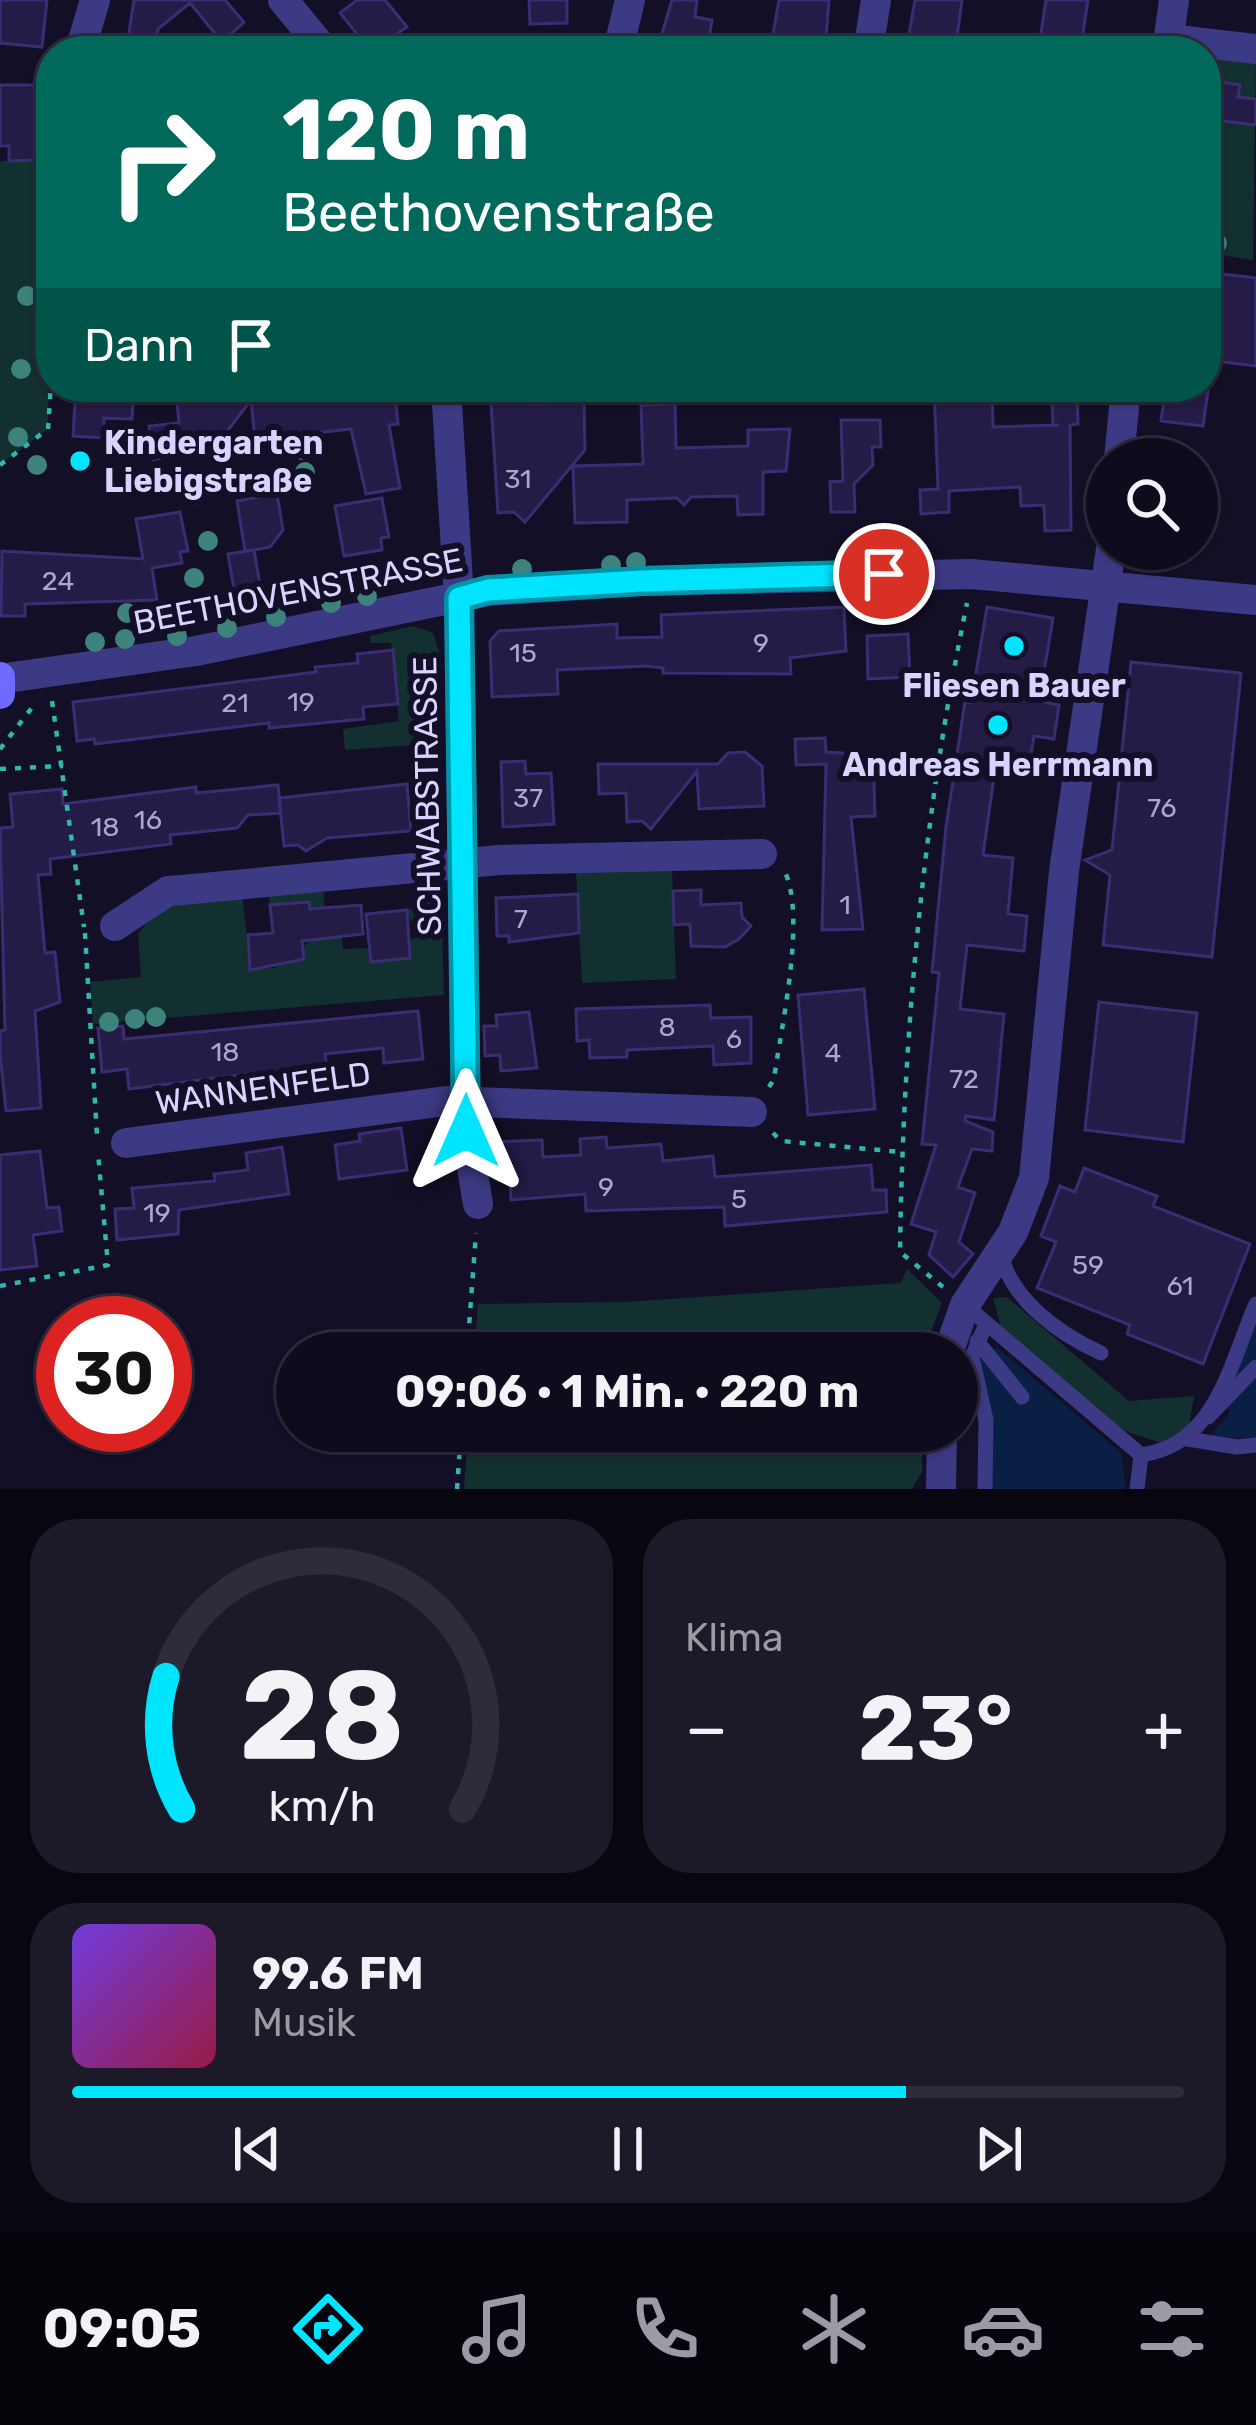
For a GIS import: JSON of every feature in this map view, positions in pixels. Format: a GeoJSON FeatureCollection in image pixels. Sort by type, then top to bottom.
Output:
{"type":"FeatureCollection","features":[{"type":"Feature","properties":{"kind":"street"},"geometry":{"type":"LineString","coordinates":[[84,36],[95,0]]}},
{"type":"Feature","properties":{"kind":"street"},"geometry":{"type":"LineString","coordinates":[[283,0],[313,36]]}},
{"type":"Feature","properties":{"kind":"street"},"geometry":{"type":"LineString","coordinates":[[622,36],[630,0]]}},
{"type":"Feature","properties":{"kind":"street"},"geometry":{"type":"LineString","coordinates":[[870,36],[876,0]]}},
{"type":"Feature","properties":{"kind":"street"},"geometry":{"type":"LineString","coordinates":[[1169,36],[1174,0]]}},
{"type":"Feature","properties":{"kind":"street"},"geometry":{"type":"LineString","coordinates":[[1221,47],[1256,49]]}},
{"type":"Feature","properties":{"kind":"street","name":"SCHWABSTRASSE"},"geometry":{"type":"LineString","coordinates":[[447,402],[459,598],[466,1102],[478,1204]]}},
{"type":"Feature","properties":{"kind":"street"},"geometry":{"type":"LineString","coordinates":[[1121,438],[1125,402]]}},
{"type":"Feature","properties":{"kind":"street"},"geometry":{"type":"LineString","coordinates":[[963,1332],[975,1315],[1034,1178],[1064,872],[1110,570]]}},
{"type":"Feature","properties":{"kind":"street","name":"BEETHOVENSTRASSE"},"geometry":{"type":"LineString","coordinates":[[0,678],[196,651],[488,590],[642,581],[970,574],[1256,600]]}},
{"type":"Feature","properties":{"kind":"street"},"geometry":{"type":"LineString","coordinates":[[0,678],[0,694]]}},
{"type":"Feature","properties":{"kind":"street"},"geometry":{"type":"LineString","coordinates":[[100,929],[168,891],[464,864],[762,854]]}},
{"type":"Feature","properties":{"kind":"street","name":"WANNENFELD"},"geometry":{"type":"LineString","coordinates":[[125,1143],[415,1103],[752,1112]]}},
{"type":"Feature","properties":{"kind":"street"},"geometry":{"type":"LineString","coordinates":[[941,1452],[941,1489]]}},
{"type":"Feature","properties":{"kind":"lane"},"geometry":{"type":"LineString","coordinates":[[1000,1255],[1007,1281],[1069,1339],[1101,1353]]}},
{"type":"Feature","properties":{"kind":"lane"},"geometry":{"type":"LineString","coordinates":[[1205,1419],[1256,1304]]}},
{"type":"Feature","properties":{"kind":"lane"},"geometry":{"type":"LineString","coordinates":[[975,1315],[976,1332]]}},
{"type":"Feature","properties":{"kind":"lane"},"geometry":{"type":"LineString","coordinates":[[975,1315],[1141,1455]]}},
{"type":"Feature","properties":{"kind":"lane"},"geometry":{"type":"LineString","coordinates":[[978,1342],[1022,1397]]}},
{"type":"Feature","properties":{"kind":"lane"},"geometry":{"type":"LineString","coordinates":[[1141,1455],[1188,1438],[1256,1366]]}},
{"type":"Feature","properties":{"kind":"lane"},"geometry":{"type":"LineString","coordinates":[[978,1384],[986,1420],[985,1489]]}},
{"type":"Feature","properties":{"kind":"lane"},"geometry":{"type":"LineString","coordinates":[[1188,1438],[1237,1447],[1256,1444]]}},
{"type":"Feature","properties":{"kind":"lane"},"geometry":{"type":"LineString","coordinates":[[1137,1489],[1141,1455]]}},
{"type":"Feature","properties":{"kind":"path"},"geometry":{"type":"LineString","coordinates":[[0,465],[48,429],[50,402]]}},
{"type":"Feature","properties":{"kind":"path"},"geometry":{"type":"LineString","coordinates":[[970,574],[941,729],[927,848],[902,1152],[900,1252],[975,1315]]}},
{"type":"Feature","properties":{"kind":"path"},"geometry":{"type":"LineString","coordinates":[[0,749],[30,706],[52,700],[100,929],[108,1265],[0,1286]]}},
{"type":"Feature","properties":{"kind":"path"},"geometry":{"type":"LineString","coordinates":[[0,769],[63,766]]}},
{"type":"Feature","properties":{"kind":"path"},"geometry":{"type":"LineString","coordinates":[[762,854],[782,864],[793,887],[774,1079],[752,1112],[781,1141],[902,1152]]}},
{"type":"Feature","properties":{"kind":"path"},"geometry":{"type":"LineString","coordinates":[[469,1332],[478,1204]]}},
{"type":"Feature","properties":{"kind":"path"},"geometry":{"type":"LineString","coordinates":[[457,1489],[460,1452]]}},
{"type":"Feature","properties":{"kind":"green space"},"geometry":{"type":"Polygon","coordinates":[[[1221,58],[1256,63],[1253,260],[1221,255],[1221,58]]]}},
{"type":"Feature","properties":{"kind":"green space"},"geometry":{"type":"Polygon","coordinates":[[[36,160],[36,402],[48,402],[48,429],[0,465],[0,161],[36,160]]]}},
{"type":"Feature","properties":{"kind":"green space"},"geometry":{"type":"Polygon","coordinates":[[[413,626],[433,633],[442,660],[428,660],[428,677],[421,678],[421,731],[442,732],[443,743],[345,750],[343,729],[399,721],[391,643],[371,643],[370,636],[413,626]]]}},
{"type":"Feature","properties":{"kind":"green space"},"geometry":{"type":"Polygon","coordinates":[[[672,869],[676,979],[582,983],[576,871],[672,869]]]}},
{"type":"Feature","properties":{"kind":"green space"},"geometry":{"type":"Polygon","coordinates":[[[425,882],[441,895],[444,995],[93,1024],[90,982],[141,977],[138,934],[163,903],[242,891],[250,969],[276,968],[276,962],[314,939],[309,902],[270,905],[268,893],[323,887],[325,908],[339,907],[343,949],[370,948],[372,962],[409,958],[408,940],[416,938],[407,910],[425,906],[425,882]]]}},
{"type":"Feature","properties":{"kind":"green space"},"geometry":{"type":"Polygon","coordinates":[[[907,1269],[942,1303],[931,1332],[476,1332],[478,1304],[626,1302],[901,1283],[907,1269]]]}},
{"type":"Feature","properties":{"kind":"green space"},"geometry":{"type":"Polygon","coordinates":[[[1007,1297],[1129,1401],[1194,1396],[1189,1426],[1161,1443],[1119,1429],[1001,1327],[993,1298],[1007,1297]]]}},
{"type":"Feature","properties":{"kind":"green space"},"geometry":{"type":"Polygon","coordinates":[[[467,1452],[922,1452],[922,1472],[912,1489],[464,1489],[467,1452]]]}},
{"type":"Feature","properties":{"kind":"water"},"geometry":{"type":"Polygon","coordinates":[[[1256,1320],[1256,1438],[1210,1437],[1230,1412],[1221,1396],[1256,1320]]]}},
{"type":"Feature","properties":{"kind":"water"},"geometry":{"type":"Polygon","coordinates":[[[997,1347],[1121,1453],[1126,1489],[992,1489],[992,1418],[978,1362],[997,1347]]]}},
{"type":"Feature","properties":{"kind":"building"},"geometry":{"type":"Polygon","coordinates":[[[0,0],[47,0],[43,36],[36,36],[36,46],[0,43],[0,0]]]}},
{"type":"Feature","properties":{"kind":"building"},"geometry":{"type":"Polygon","coordinates":[[[134,0],[225,0],[244,22],[229,36],[217,36],[190,3],[158,29],[157,36],[128,36],[134,0]]]}},
{"type":"Feature","properties":{"kind":"building"},"geometry":{"type":"Polygon","coordinates":[[[357,0],[385,0],[407,27],[394,36],[359,36],[340,13],[357,0]]]}},
{"type":"Feature","properties":{"kind":"building"},"geometry":{"type":"Polygon","coordinates":[[[529,0],[567,0],[567,23],[530,24],[529,0]]]}},
{"type":"Feature","properties":{"kind":"building"},"geometry":{"type":"Polygon","coordinates":[[[672,0],[697,0],[695,17],[712,20],[709,36],[661,36],[672,0]]]}},
{"type":"Feature","properties":{"kind":"building"},"geometry":{"type":"Polygon","coordinates":[[[779,0],[829,0],[826,36],[773,36],[779,0]]]}},
{"type":"Feature","properties":{"kind":"building"},"geometry":{"type":"Polygon","coordinates":[[[915,0],[962,0],[957,36],[909,36],[915,0]]]}},
{"type":"Feature","properties":{"kind":"building"},"geometry":{"type":"Polygon","coordinates":[[[1046,0],[1088,0],[1083,36],[1040,36],[1046,0]]]}},
{"type":"Feature","properties":{"kind":"building"},"geometry":{"type":"Polygon","coordinates":[[[1221,82],[1240,85],[1238,97],[1256,99],[1256,125],[1221,121],[1221,82]]]}},
{"type":"Feature","properties":{"kind":"building"},"geometry":{"type":"Polygon","coordinates":[[[0,85],[36,85],[36,160],[9,161],[9,146],[0,146],[0,85]]]}},
{"type":"Feature","properties":{"kind":"building"},"geometry":{"type":"Polygon","coordinates":[[[1221,274],[1256,278],[1256,366],[1221,362],[1221,274]]]}},
{"type":"Feature","properties":{"kind":"building"},"geometry":{"type":"Polygon","coordinates":[[[75,402],[133,402],[132,419],[104,418],[103,438],[73,436],[75,402]]]}},
{"type":"Feature","properties":{"kind":"building"},"geometry":{"type":"Polygon","coordinates":[[[177,402],[249,402],[216,446],[153,460],[149,426],[179,423],[177,402]]]}},
{"type":"Feature","properties":{"kind":"building"},"geometry":{"type":"Polygon","coordinates":[[[251,402],[396,402],[398,424],[389,425],[400,488],[366,494],[351,429],[255,440],[251,402]]]}},
{"type":"Feature","properties":{"kind":"building"},"geometry":{"type":"Polygon","coordinates":[[[491,402],[584,403],[585,450],[525,522],[514,512],[498,513],[491,402]]]}},
{"type":"Feature","properties":{"kind":"building"},"geometry":{"type":"Polygon","coordinates":[[[935,402],[992,402],[993,427],[1059,425],[1053,425],[1052,402],[1077,402],[1078,424],[1070,425],[1071,530],[1045,531],[1044,505],[1021,506],[1020,487],[949,491],[949,512],[921,514],[920,490],[938,489],[935,402]]]}},
{"type":"Feature","properties":{"kind":"building"},"geometry":{"type":"Polygon","coordinates":[[[1164,402],[1206,402],[1203,426],[1161,421],[1164,402]]]}},
{"type":"Feature","properties":{"kind":"building"},"geometry":{"type":"Polygon","coordinates":[[[675,404],[676,448],[748,446],[748,430],[790,429],[786,471],[763,472],[763,514],[738,515],[737,496],[691,497],[684,505],[677,498],[627,500],[627,522],[575,523],[573,466],[643,464],[641,405],[675,404]]]}},
{"type":"Feature","properties":{"kind":"building"},"geometry":{"type":"Polygon","coordinates":[[[841,420],[880,420],[881,447],[872,447],[873,465],[854,484],[855,512],[831,512],[830,482],[843,481],[841,420]]]}},
{"type":"Feature","properties":{"kind":"building"},"geometry":{"type":"Polygon","coordinates":[[[277,494],[283,530],[270,547],[254,550],[260,585],[234,590],[228,554],[253,550],[245,551],[237,501],[277,494]]]}},
{"type":"Feature","properties":{"kind":"building"},"geometry":{"type":"Polygon","coordinates":[[[382,498],[389,537],[381,538],[382,550],[344,556],[335,506],[382,498]]]}},
{"type":"Feature","properties":{"kind":"building"},"geometry":{"type":"Polygon","coordinates":[[[180,512],[188,551],[180,552],[182,563],[152,568],[157,600],[25,604],[25,616],[1,616],[2,551],[143,559],[136,519],[180,512]]]}},
{"type":"Feature","properties":{"kind":"building"},"geometry":{"type":"Polygon","coordinates":[[[844,607],[846,651],[790,658],[791,674],[663,673],[663,668],[646,666],[557,670],[558,694],[492,697],[490,641],[499,631],[617,624],[617,638],[662,637],[661,615],[844,607]]]}},
{"type":"Feature","properties":{"kind":"building"},"geometry":{"type":"Polygon","coordinates":[[[987,607],[1053,618],[1039,701],[1059,705],[1054,739],[1034,736],[1029,768],[996,763],[983,855],[1013,858],[1008,914],[1027,916],[1024,951],[967,945],[960,1009],[1004,1014],[994,1120],[966,1116],[965,1121],[993,1132],[992,1151],[972,1149],[958,1187],[975,1193],[959,1242],[973,1254],[953,1277],[929,1255],[936,1232],[911,1224],[936,1145],[922,1144],[939,973],[932,972],[946,827],[965,701],[971,703],[987,607]]]}},
{"type":"Feature","properties":{"kind":"building"},"geometry":{"type":"Polygon","coordinates":[[[908,634],[910,677],[868,679],[867,636],[908,634]]]}},
{"type":"Feature","properties":{"kind":"building"},"geometry":{"type":"Polygon","coordinates":[[[393,650],[398,704],[363,707],[364,719],[269,728],[269,723],[95,744],[94,739],[77,741],[73,702],[316,672],[315,667],[358,663],[357,654],[393,650]]]}},
{"type":"Feature","properties":{"kind":"building"},"geometry":{"type":"Polygon","coordinates":[[[1131,662],[1241,673],[1212,957],[1103,945],[1110,875],[1085,860],[1112,850],[1131,662]]]}},
{"type":"Feature","properties":{"kind":"building"},"geometry":{"type":"Polygon","coordinates":[[[825,738],[826,752],[873,755],[875,816],[851,817],[863,929],[822,930],[826,764],[796,765],[795,739],[825,738]]]}},
{"type":"Feature","properties":{"kind":"building"},"geometry":{"type":"Polygon","coordinates":[[[745,752],[762,766],[764,806],[699,809],[697,771],[651,829],[642,821],[627,822],[626,793],[599,794],[598,764],[718,764],[728,753],[745,752]]]}},
{"type":"Feature","properties":{"kind":"building"},"geometry":{"type":"Polygon","coordinates":[[[525,761],[526,774],[551,773],[554,824],[503,827],[501,762],[525,761]]]}},
{"type":"Feature","properties":{"kind":"building"},"geometry":{"type":"Polygon","coordinates":[[[407,784],[411,831],[327,838],[306,851],[298,845],[284,846],[279,798],[407,784]]]}},
{"type":"Feature","properties":{"kind":"building"},"geometry":{"type":"Polygon","coordinates":[[[278,785],[281,813],[248,815],[237,828],[170,835],[171,844],[50,859],[51,874],[38,875],[45,953],[55,952],[60,1002],[35,1011],[41,1108],[6,1111],[0,1054],[0,1031],[5,1030],[0,828],[13,827],[10,794],[62,789],[63,804],[196,787],[196,793],[278,785]]]}},
{"type":"Feature","properties":{"kind":"building"},"geometry":{"type":"Polygon","coordinates":[[[701,890],[701,905],[741,903],[742,917],[751,926],[739,939],[725,947],[691,946],[690,924],[674,925],[673,891],[701,890]]]}},
{"type":"Feature","properties":{"kind":"building"},"geometry":{"type":"Polygon","coordinates":[[[578,894],[579,933],[509,942],[509,936],[497,936],[496,898],[578,894]]]}},
{"type":"Feature","properties":{"kind":"building"},"geometry":{"type":"Polygon","coordinates":[[[309,902],[310,909],[361,905],[363,934],[302,941],[304,959],[250,970],[248,935],[273,933],[270,905],[309,902]]]}},
{"type":"Feature","properties":{"kind":"building"},"geometry":{"type":"Polygon","coordinates":[[[407,910],[410,958],[371,962],[366,914],[407,910]]]}},
{"type":"Feature","properties":{"kind":"building"},"geometry":{"type":"Polygon","coordinates":[[[864,989],[875,1109],[808,1115],[798,995],[864,989]]]}},
{"type":"Feature","properties":{"kind":"building"},"geometry":{"type":"Polygon","coordinates":[[[1099,1002],[1197,1013],[1183,1142],[1085,1130],[1099,1002]]]}},
{"type":"Feature","properties":{"kind":"building"},"geometry":{"type":"Polygon","coordinates":[[[710,1005],[711,1018],[751,1017],[751,1063],[714,1065],[713,1046],[627,1050],[627,1057],[590,1058],[589,1040],[577,1041],[576,1009],[710,1005]]]}},
{"type":"Feature","properties":{"kind":"building"},"geometry":{"type":"Polygon","coordinates":[[[418,1011],[423,1059],[384,1063],[383,1048],[325,1054],[327,1069],[293,1073],[295,1088],[266,1091],[264,1072],[129,1089],[127,1069],[102,1072],[98,1028],[123,1026],[124,1039],[418,1011]]]}},
{"type":"Feature","properties":{"kind":"building"},"geometry":{"type":"Polygon","coordinates":[[[529,1012],[537,1068],[501,1071],[500,1055],[485,1056],[484,1026],[497,1026],[496,1015],[529,1012]]]}},
{"type":"Feature","properties":{"kind":"building"},"geometry":{"type":"Polygon","coordinates":[[[401,1128],[407,1170],[339,1179],[335,1145],[360,1141],[359,1134],[401,1128]]]}},
{"type":"Feature","properties":{"kind":"building"},"geometry":{"type":"Polygon","coordinates":[[[606,1137],[607,1148],[661,1144],[663,1161],[713,1156],[715,1177],[871,1165],[873,1190],[886,1190],[887,1212],[725,1226],[724,1207],[586,1211],[585,1194],[511,1200],[510,1177],[495,1179],[492,1142],[542,1140],[543,1157],[581,1155],[580,1139],[606,1137]]]}},
{"type":"Feature","properties":{"kind":"building"},"geometry":{"type":"Polygon","coordinates":[[[282,1147],[289,1194],[179,1210],[178,1234],[117,1240],[115,1209],[134,1208],[132,1188],[215,1181],[214,1174],[248,1170],[246,1153],[282,1147]]]}},
{"type":"Feature","properties":{"kind":"building"},"geometry":{"type":"Polygon","coordinates":[[[40,1151],[47,1208],[59,1207],[62,1231],[33,1235],[37,1266],[0,1270],[0,1155],[40,1151]]]}},
{"type":"Feature","properties":{"kind":"building"},"geometry":{"type":"Polygon","coordinates":[[[1084,1168],[1157,1196],[1153,1206],[1250,1244],[1203,1364],[1127,1334],[1130,1325],[1037,1288],[1056,1242],[1041,1236],[1060,1186],[1075,1192],[1084,1168]]]}},
{"type":"Feature","properties":{"kind":"place","name":"Kindergarten Liebigstraße"},"geometry":{"type":"Point","coordinates":[80,461]}},
{"type":"Feature","properties":{"kind":"place","name":"Fliesen Bauer"},"geometry":{"type":"Point","coordinates":[1014,646]}},
{"type":"Feature","properties":{"kind":"place","name":"Andreas Herrmann"},"geometry":{"type":"Point","coordinates":[998,725]}},
{"type":"Feature","properties":{"kind":"route"},"geometry":{"type":"LineString","coordinates":[[466,1131],[459,598],[488,590],[642,581],[884,574]]}}]}
